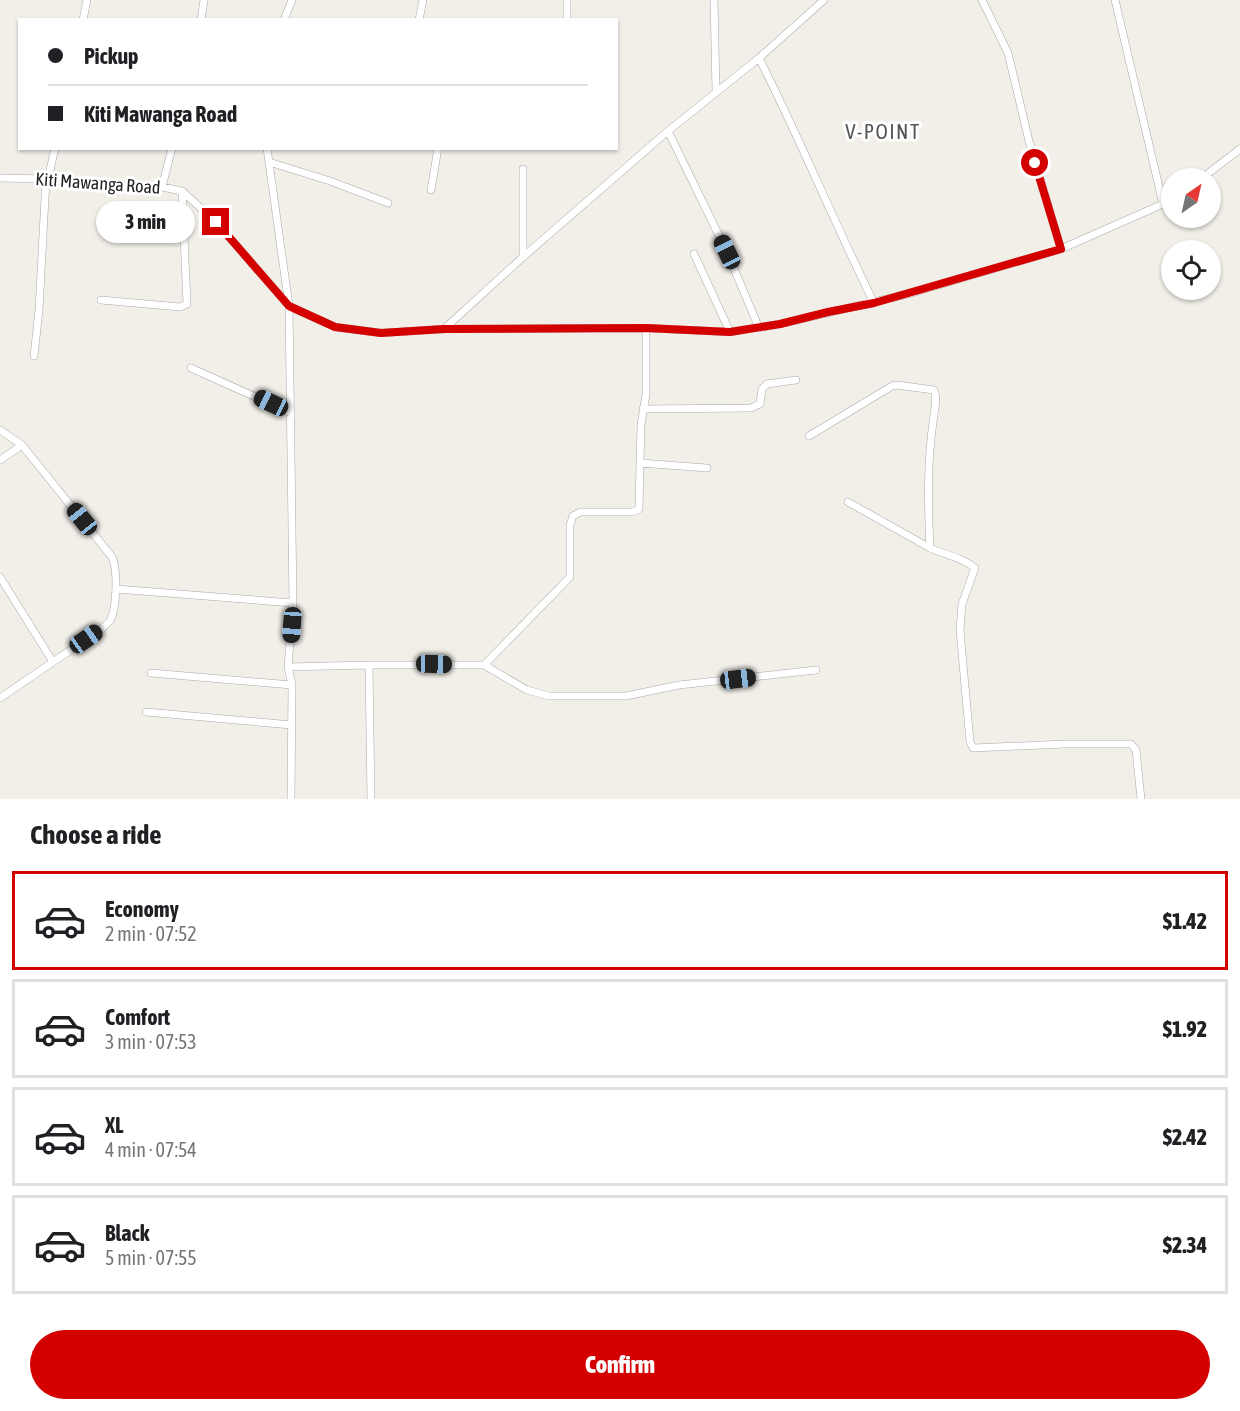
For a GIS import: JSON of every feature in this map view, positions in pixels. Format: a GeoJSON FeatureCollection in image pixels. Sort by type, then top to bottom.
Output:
{"type":"FeatureCollection","features":[{"type":"Feature","properties":{"kind":"street"},"geometry":{"type":"LineString","coordinates":[[83,18],[87,0]]}},
{"type":"Feature","properties":{"kind":"street"},"geometry":{"type":"LineString","coordinates":[[201,18],[204,0]]}},
{"type":"Feature","properties":{"kind":"street"},"geometry":{"type":"LineString","coordinates":[[285,18],[292,0]]}},
{"type":"Feature","properties":{"kind":"street"},"geometry":{"type":"LineString","coordinates":[[419,18],[423,0]]}},
{"type":"Feature","properties":{"kind":"street"},"geometry":{"type":"LineString","coordinates":[[567,0],[567,18]]}},
{"type":"Feature","properties":{"kind":"street"},"geometry":{"type":"LineString","coordinates":[[714,0],[716,91]]}},
{"type":"Feature","properties":{"kind":"street"},"geometry":{"type":"LineString","coordinates":[[444,329],[668,131],[759,58],[824,0]]}},
{"type":"Feature","properties":{"kind":"street"},"geometry":{"type":"LineString","coordinates":[[982,0],[1008,53],[1029,141],[1061,249]]}},
{"type":"Feature","properties":{"kind":"street"},"geometry":{"type":"LineString","coordinates":[[1114,0],[1161,200]]}},
{"type":"Feature","properties":{"kind":"street"},"geometry":{"type":"LineString","coordinates":[[759,58],[874,303]]}},
{"type":"Feature","properties":{"kind":"street"},"geometry":{"type":"LineString","coordinates":[[668,131],[727,252],[759,328]]}},
{"type":"Feature","properties":{"kind":"street"},"geometry":{"type":"LineString","coordinates":[[1215,168],[1240,149]]}},
{"type":"Feature","properties":{"kind":"street"},"geometry":{"type":"LineString","coordinates":[[34,356],[47,179],[55,150]]}},
{"type":"Feature","properties":{"kind":"street"},"geometry":{"type":"LineString","coordinates":[[162,187],[171,150]]}},
{"type":"Feature","properties":{"kind":"street"},"geometry":{"type":"LineString","coordinates":[[267,150],[289,306],[293,603],[288,667],[292,685],[291,799]]}},
{"type":"Feature","properties":{"kind":"street"},"geometry":{"type":"LineString","coordinates":[[432,190],[438,150]]}},
{"type":"Feature","properties":{"kind":"street"},"geometry":{"type":"LineString","coordinates":[[268,162],[330,181],[388,203]]}},
{"type":"Feature","properties":{"kind":"street"},"geometry":{"type":"LineString","coordinates":[[523,169],[523,257]]}},
{"type":"Feature","properties":{"kind":"street","name":"Kiti Mawanga Road"},"geometry":{"type":"LineString","coordinates":[[0,178],[47,179],[182,190],[216,222],[289,306]]}},
{"type":"Feature","properties":{"kind":"street"},"geometry":{"type":"LineString","coordinates":[[101,300],[180,307],[187,304],[182,190]]}},
{"type":"Feature","properties":{"kind":"street"},"geometry":{"type":"LineString","coordinates":[[289,306],[335,327],[381,333],[444,329],[646,328],[730,332],[759,328],[874,303],[1061,249],[1161,204]]}},
{"type":"Feature","properties":{"kind":"street"},"geometry":{"type":"LineString","coordinates":[[694,254],[730,332]]}},
{"type":"Feature","properties":{"kind":"street"},"geometry":{"type":"LineString","coordinates":[[484,665],[570,577],[570,525],[573,516],[580,512],[633,512],[639,509],[640,438],[646,394],[646,328]]}},
{"type":"Feature","properties":{"kind":"street"},"geometry":{"type":"LineString","coordinates":[[191,368],[291,413]]}},
{"type":"Feature","properties":{"kind":"street"},"geometry":{"type":"LineString","coordinates":[[643,409],[751,408],[760,404],[762,389],[767,384],[796,380]]}},
{"type":"Feature","properties":{"kind":"street"},"geometry":{"type":"LineString","coordinates":[[809,435],[892,386],[934,390],[936,398],[930,437],[927,491],[930,548]]}},
{"type":"Feature","properties":{"kind":"street"},"geometry":{"type":"LineString","coordinates":[[0,430],[22,445],[112,557],[115,563],[116,589],[109,621],[0,698]]}},
{"type":"Feature","properties":{"kind":"street"},"geometry":{"type":"LineString","coordinates":[[0,460],[22,445]]}},
{"type":"Feature","properties":{"kind":"street"},"geometry":{"type":"LineString","coordinates":[[640,463],[707,468]]}},
{"type":"Feature","properties":{"kind":"street"},"geometry":{"type":"LineString","coordinates":[[848,502],[943,555],[967,561],[975,568],[962,604],[960,630],[970,742],[974,748],[1131,744],[1136,750],[1141,799]]}},
{"type":"Feature","properties":{"kind":"street"},"geometry":{"type":"LineString","coordinates":[[0,577],[53,662]]}},
{"type":"Feature","properties":{"kind":"street"},"geometry":{"type":"LineString","coordinates":[[116,589],[293,603]]}},
{"type":"Feature","properties":{"kind":"street"},"geometry":{"type":"LineString","coordinates":[[288,667],[369,664],[484,665],[527,690],[549,696],[626,696],[679,685],[816,670]]}},
{"type":"Feature","properties":{"kind":"street"},"geometry":{"type":"LineString","coordinates":[[369,664],[371,799]]}},
{"type":"Feature","properties":{"kind":"street"},"geometry":{"type":"LineString","coordinates":[[151,672],[292,685]]}},
{"type":"Feature","properties":{"kind":"street"},"geometry":{"type":"LineString","coordinates":[[146,712],[292,725]]}},
{"type":"Feature","properties":{"kind":"district","name":"V-POINT"},"geometry":{"type":"Point","coordinates":[883,131]}},
{"type":"Feature","properties":{"kind":"route"},"geometry":{"type":"LineString","coordinates":[[216,222],[289,306],[335,327],[381,333],[444,329],[646,328],[730,332],[780,324],[874,303],[1061,249],[1035,163]]}}]}
